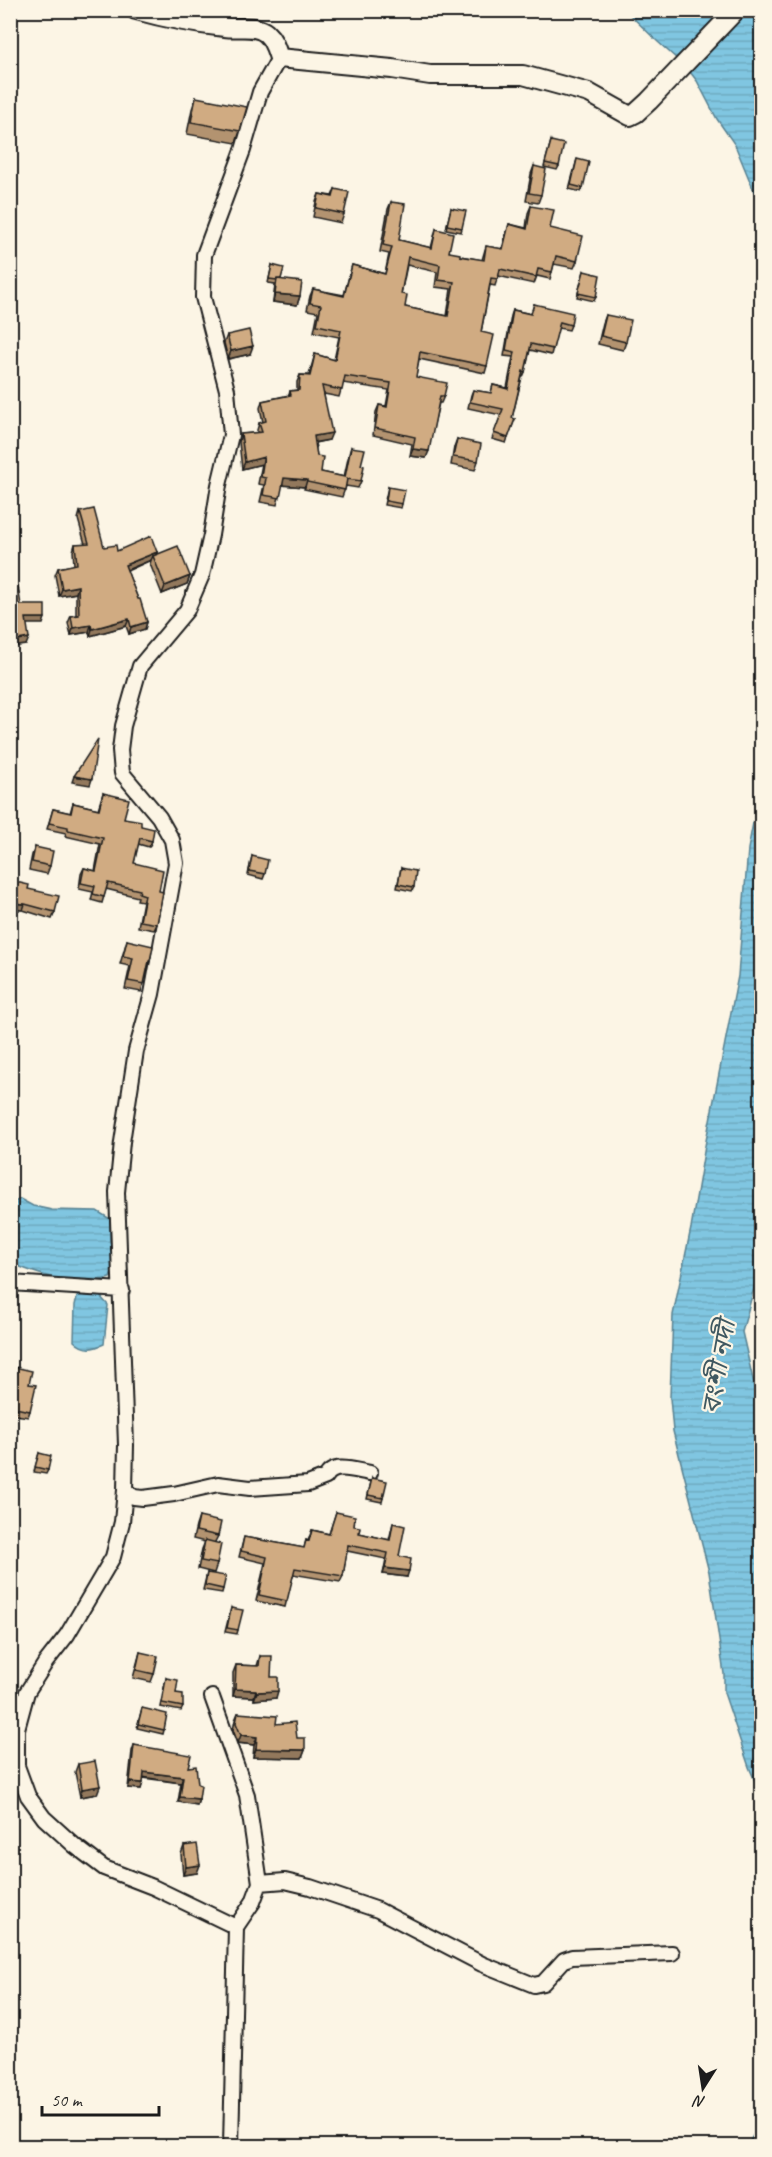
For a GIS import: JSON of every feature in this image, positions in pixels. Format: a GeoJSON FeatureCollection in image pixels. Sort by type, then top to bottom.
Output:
{"type":"FeatureCollection","features":[{"type":"Feature","properties":{"kind":"street"},"geometry":{"type":"LineString","coordinates":[[136,10],[163,17],[226,27],[256,28],[267,34],[274,42],[279,58],[260,92],[243,150],[204,255],[203,297],[227,390],[231,435],[207,555],[202,575],[188,610],[140,666],[123,726],[120,750],[122,773],[159,817],[172,840],[176,863],[152,994],[136,1051],[117,1192],[126,1445],[122,1522],[112,1557],[67,1635],[27,1692],[17,1729],[17,1766],[28,1796],[44,1818],[82,1852],[104,1868],[153,1887],[236,1927]]}},
{"type":"Feature","properties":{"kind":"street"},"geometry":{"type":"LineString","coordinates":[[279,58],[430,75],[523,75],[589,93],[630,116],[649,101],[736,10]]}},
{"type":"Feature","properties":{"kind":"street"},"geometry":{"type":"LineString","coordinates":[[10,1283],[122,1290]]}},
{"type":"Feature","properties":{"kind":"street"},"geometry":{"type":"LineString","coordinates":[[125,1490],[134,1497],[143,1498],[218,1484],[250,1488],[308,1484],[326,1477],[328,1472],[334,1468],[370,1473]]}},
{"type":"Feature","properties":{"kind":"street"},"geometry":{"type":"LineString","coordinates":[[212,1697],[247,1794],[260,1883],[253,1902],[236,1927],[231,2146]]}},
{"type":"Feature","properties":{"kind":"street"},"geometry":{"type":"LineString","coordinates":[[260,1883],[285,1881],[378,1910],[482,1964],[534,1985],[543,1983],[564,1960],[572,1957],[595,1954],[672,1953]]}},
{"type":"Feature","properties":{"kind":"water"},"geometry":{"type":"Polygon","coordinates":[[[626,11],[761,11],[761,208],[735,145],[717,119],[697,81],[687,68],[626,11]]]}},
{"type":"Feature","properties":{"kind":"water","name":"বংশী নদী"},"geometry":{"type":"Polygon","coordinates":[[[761,758],[762,1259],[742,1332],[762,1410],[761,1795],[724,1693],[724,1674],[709,1572],[673,1431],[670,1398],[673,1315],[738,976],[748,849],[758,797],[761,758]]]}},
{"type":"Feature","properties":{"kind":"water"},"geometry":{"type":"Polygon","coordinates":[[[20,1199],[33,1206],[52,1210],[97,1211],[110,1219],[110,1240],[115,1262],[110,1278],[72,1281],[34,1272],[11,1263],[11,1204],[20,1199]]]}},
{"type":"Feature","properties":{"kind":"water"},"geometry":{"type":"Polygon","coordinates":[[[85,1293],[98,1294],[108,1305],[104,1344],[92,1348],[85,1348],[74,1341],[75,1305],[77,1297],[85,1293]]]}},
{"type":"Feature","properties":{"kind":"water"},"geometry":{"type":"Polygon","coordinates":[[[761,2122],[761,2146],[747,2146],[761,2122]]]}},
{"type":"Feature","properties":{"kind":"building"},"geometry":{"type":"Polygon","coordinates":[[[196,97],[247,107],[240,131],[191,122],[196,97]]]}},
{"type":"Feature","properties":{"kind":"building"},"geometry":{"type":"Polygon","coordinates":[[[10,101],[18,102],[14,118],[10,117],[10,101]]]}},
{"type":"Feature","properties":{"kind":"building"},"geometry":{"type":"Polygon","coordinates":[[[551,141],[564,144],[559,166],[545,163],[551,141]]]}},
{"type":"Feature","properties":{"kind":"building"},"geometry":{"type":"Polygon","coordinates":[[[577,159],[589,162],[583,188],[571,185],[577,159]]]}},
{"type":"Feature","properties":{"kind":"building"},"geometry":{"type":"Polygon","coordinates":[[[534,166],[546,169],[541,195],[529,193],[534,166]]]}},
{"type":"Feature","properties":{"kind":"building"},"geometry":{"type":"Polygon","coordinates":[[[335,189],[349,192],[344,214],[316,208],[319,194],[333,197],[335,189]]]}},
{"type":"Feature","properties":{"kind":"building"},"geometry":{"type":"Polygon","coordinates":[[[391,202],[405,204],[399,240],[432,248],[436,229],[453,233],[449,252],[460,254],[460,256],[484,260],[486,246],[503,249],[509,224],[527,229],[531,206],[554,210],[550,228],[583,236],[577,261],[556,256],[552,272],[538,269],[536,277],[500,269],[498,279],[491,278],[481,332],[494,335],[487,366],[420,352],[416,377],[447,383],[444,396],[440,396],[429,451],[413,449],[415,437],[375,428],[379,405],[387,407],[391,383],[345,376],[342,390],[322,386],[332,433],[314,436],[317,456],[323,457],[321,472],[345,477],[351,447],[365,449],[361,465],[364,466],[361,481],[347,479],[345,490],[307,482],[307,480],[284,478],[280,498],[263,495],[266,478],[261,477],[264,457],[245,462],[241,434],[262,432],[259,423],[266,421],[262,401],[291,395],[290,391],[299,390],[300,375],[310,376],[315,354],[335,360],[341,330],[317,325],[321,305],[310,303],[313,289],[344,296],[352,265],[385,274],[392,247],[383,245],[391,202]],[[408,257],[401,294],[407,295],[405,307],[448,316],[454,282],[438,280],[440,265],[408,257]]]}},
{"type":"Feature","properties":{"kind":"building"},"geometry":{"type":"Polygon","coordinates":[[[451,208],[466,211],[462,228],[447,225],[451,208]]]}},
{"type":"Feature","properties":{"kind":"building"},"geometry":{"type":"Polygon","coordinates":[[[272,265],[284,268],[281,279],[269,279],[272,265]]]}},
{"type":"Feature","properties":{"kind":"building"},"geometry":{"type":"Polygon","coordinates":[[[584,271],[600,275],[596,297],[578,293],[584,271]]]}},
{"type":"Feature","properties":{"kind":"building"},"geometry":{"type":"Polygon","coordinates":[[[277,279],[302,282],[300,296],[275,294],[277,279]]]}},
{"type":"Feature","properties":{"kind":"building"},"geometry":{"type":"Polygon","coordinates":[[[534,304],[573,313],[571,325],[560,322],[553,349],[531,344],[512,418],[515,419],[508,438],[494,433],[503,409],[470,402],[473,390],[491,393],[493,385],[508,389],[515,352],[506,350],[513,310],[531,314],[534,304]]]}},
{"type":"Feature","properties":{"kind":"building"},"geometry":{"type":"Polygon","coordinates":[[[606,315],[631,320],[626,342],[601,336],[606,315]]]}},
{"type":"Feature","properties":{"kind":"building"},"geometry":{"type":"Polygon","coordinates":[[[249,330],[253,346],[231,351],[227,335],[249,330]]]}},
{"type":"Feature","properties":{"kind":"building"},"geometry":{"type":"Polygon","coordinates":[[[457,439],[481,444],[478,461],[453,457],[457,439]]]}},
{"type":"Feature","properties":{"kind":"building"},"geometry":{"type":"Polygon","coordinates":[[[388,487],[405,490],[402,504],[386,501],[388,487]]]}},
{"type":"Feature","properties":{"kind":"building"},"geometry":{"type":"Polygon","coordinates":[[[94,509],[104,547],[116,545],[117,551],[151,536],[157,552],[125,565],[147,622],[131,627],[129,619],[92,629],[91,625],[73,628],[71,616],[79,615],[78,586],[62,589],[58,568],[77,564],[75,544],[89,543],[80,512],[94,509]]]}},
{"type":"Feature","properties":{"kind":"building"},"geometry":{"type":"Polygon","coordinates":[[[178,546],[190,576],[165,586],[153,556],[178,546]]]}},
{"type":"Feature","properties":{"kind":"building"},"geometry":{"type":"Polygon","coordinates":[[[18,586],[21,605],[45,605],[45,618],[26,618],[29,638],[10,641],[10,587],[18,586]]]}},
{"type":"Feature","properties":{"kind":"building"},"geometry":{"type":"Polygon","coordinates":[[[98,739],[92,779],[74,776],[98,739]]]}},
{"type":"Feature","properties":{"kind":"building"},"geometry":{"type":"Polygon","coordinates":[[[103,793],[129,799],[124,818],[141,821],[141,826],[154,829],[152,841],[140,838],[134,863],[163,870],[159,891],[163,892],[157,924],[140,921],[145,895],[139,893],[140,890],[108,883],[104,897],[93,894],[95,886],[81,883],[84,868],[96,871],[103,838],[49,823],[53,809],[71,813],[73,803],[99,809],[103,793]]]}},
{"type":"Feature","properties":{"kind":"building"},"geometry":{"type":"Polygon","coordinates":[[[10,801],[17,802],[14,824],[10,824],[10,801]]]}},
{"type":"Feature","properties":{"kind":"building"},"geometry":{"type":"Polygon","coordinates":[[[35,847],[53,851],[50,866],[32,862],[35,847]]]}},
{"type":"Feature","properties":{"kind":"building"},"geometry":{"type":"Polygon","coordinates":[[[252,856],[268,860],[265,874],[249,871],[252,856]]]}},
{"type":"Feature","properties":{"kind":"building"},"geometry":{"type":"Polygon","coordinates":[[[401,868],[416,871],[414,887],[398,884],[401,868]]]}},
{"type":"Feature","properties":{"kind":"building"},"geometry":{"type":"Polygon","coordinates":[[[16,882],[29,885],[28,889],[59,896],[55,912],[12,903],[16,882]]]}},
{"type":"Feature","properties":{"kind":"building"},"geometry":{"type":"Polygon","coordinates":[[[127,940],[153,946],[144,984],[128,981],[133,958],[123,956],[127,940]]]}},
{"type":"Feature","properties":{"kind":"building"},"geometry":{"type":"Polygon","coordinates":[[[10,1299],[14,1299],[11,1312],[10,1312],[10,1299]]]}},
{"type":"Feature","properties":{"kind":"building"},"geometry":{"type":"Polygon","coordinates":[[[10,1366],[32,1371],[29,1384],[36,1385],[30,1411],[10,1407],[10,1366]]]}},
{"type":"Feature","properties":{"kind":"building"},"geometry":{"type":"Polygon","coordinates":[[[39,1453],[51,1456],[48,1470],[35,1467],[39,1453]]]}},
{"type":"Feature","properties":{"kind":"building"},"geometry":{"type":"Polygon","coordinates":[[[372,1478],[387,1481],[383,1498],[368,1495],[372,1478]]]}},
{"type":"Feature","properties":{"kind":"building"},"geometry":{"type":"Polygon","coordinates":[[[336,1512],[355,1516],[354,1526],[360,1527],[359,1533],[390,1540],[393,1523],[405,1526],[399,1556],[411,1559],[409,1571],[385,1568],[388,1553],[348,1545],[343,1576],[295,1568],[287,1601],[259,1595],[267,1557],[241,1551],[244,1537],[304,1548],[312,1530],[329,1534],[336,1512]]]}},
{"type":"Feature","properties":{"kind":"building"},"geometry":{"type":"Polygon","coordinates":[[[199,1517],[221,1522],[218,1536],[196,1531],[199,1517]]]}},
{"type":"Feature","properties":{"kind":"building"},"geometry":{"type":"Polygon","coordinates":[[[205,1540],[221,1544],[217,1564],[201,1561],[205,1540]]]}},
{"type":"Feature","properties":{"kind":"building"},"geometry":{"type":"Polygon","coordinates":[[[207,1573],[226,1576],[223,1589],[205,1585],[207,1573]]]}},
{"type":"Feature","properties":{"kind":"building"},"geometry":{"type":"Polygon","coordinates":[[[231,1608],[243,1610],[238,1630],[227,1628],[231,1608]]]}},
{"type":"Feature","properties":{"kind":"building"},"geometry":{"type":"Polygon","coordinates":[[[140,1652],[158,1656],[154,1674],[136,1670],[140,1652]]]}},
{"type":"Feature","properties":{"kind":"building"},"geometry":{"type":"Polygon","coordinates":[[[260,1656],[272,1656],[271,1677],[278,1677],[278,1691],[257,1692],[256,1690],[235,1689],[236,1665],[259,1666],[260,1656]]]}},
{"type":"Feature","properties":{"kind":"building"},"geometry":{"type":"Polygon","coordinates":[[[166,1678],[178,1680],[176,1693],[183,1694],[183,1707],[162,1703],[166,1678]]]}},
{"type":"Feature","properties":{"kind":"building"},"geometry":{"type":"Polygon","coordinates":[[[142,1708],[167,1714],[164,1730],[138,1724],[142,1708]]]}},
{"type":"Feature","properties":{"kind":"building"},"geometry":{"type":"Polygon","coordinates":[[[238,1713],[277,1716],[276,1724],[295,1722],[297,1738],[305,1738],[305,1750],[256,1749],[257,1737],[241,1735],[236,1723],[238,1713]]]}},
{"type":"Feature","properties":{"kind":"building"},"geometry":{"type":"Polygon","coordinates":[[[134,1745],[191,1755],[188,1767],[196,1766],[198,1784],[201,1785],[199,1799],[180,1797],[183,1777],[144,1772],[143,1783],[130,1782],[134,1745]]]}},
{"type":"Feature","properties":{"kind":"building"},"geometry":{"type":"Polygon","coordinates":[[[95,1761],[100,1786],[82,1789],[78,1764],[95,1761]]]}},
{"type":"Feature","properties":{"kind":"building"},"geometry":{"type":"Polygon","coordinates":[[[197,1844],[200,1865],[186,1867],[184,1846],[197,1844]]]}}]}
